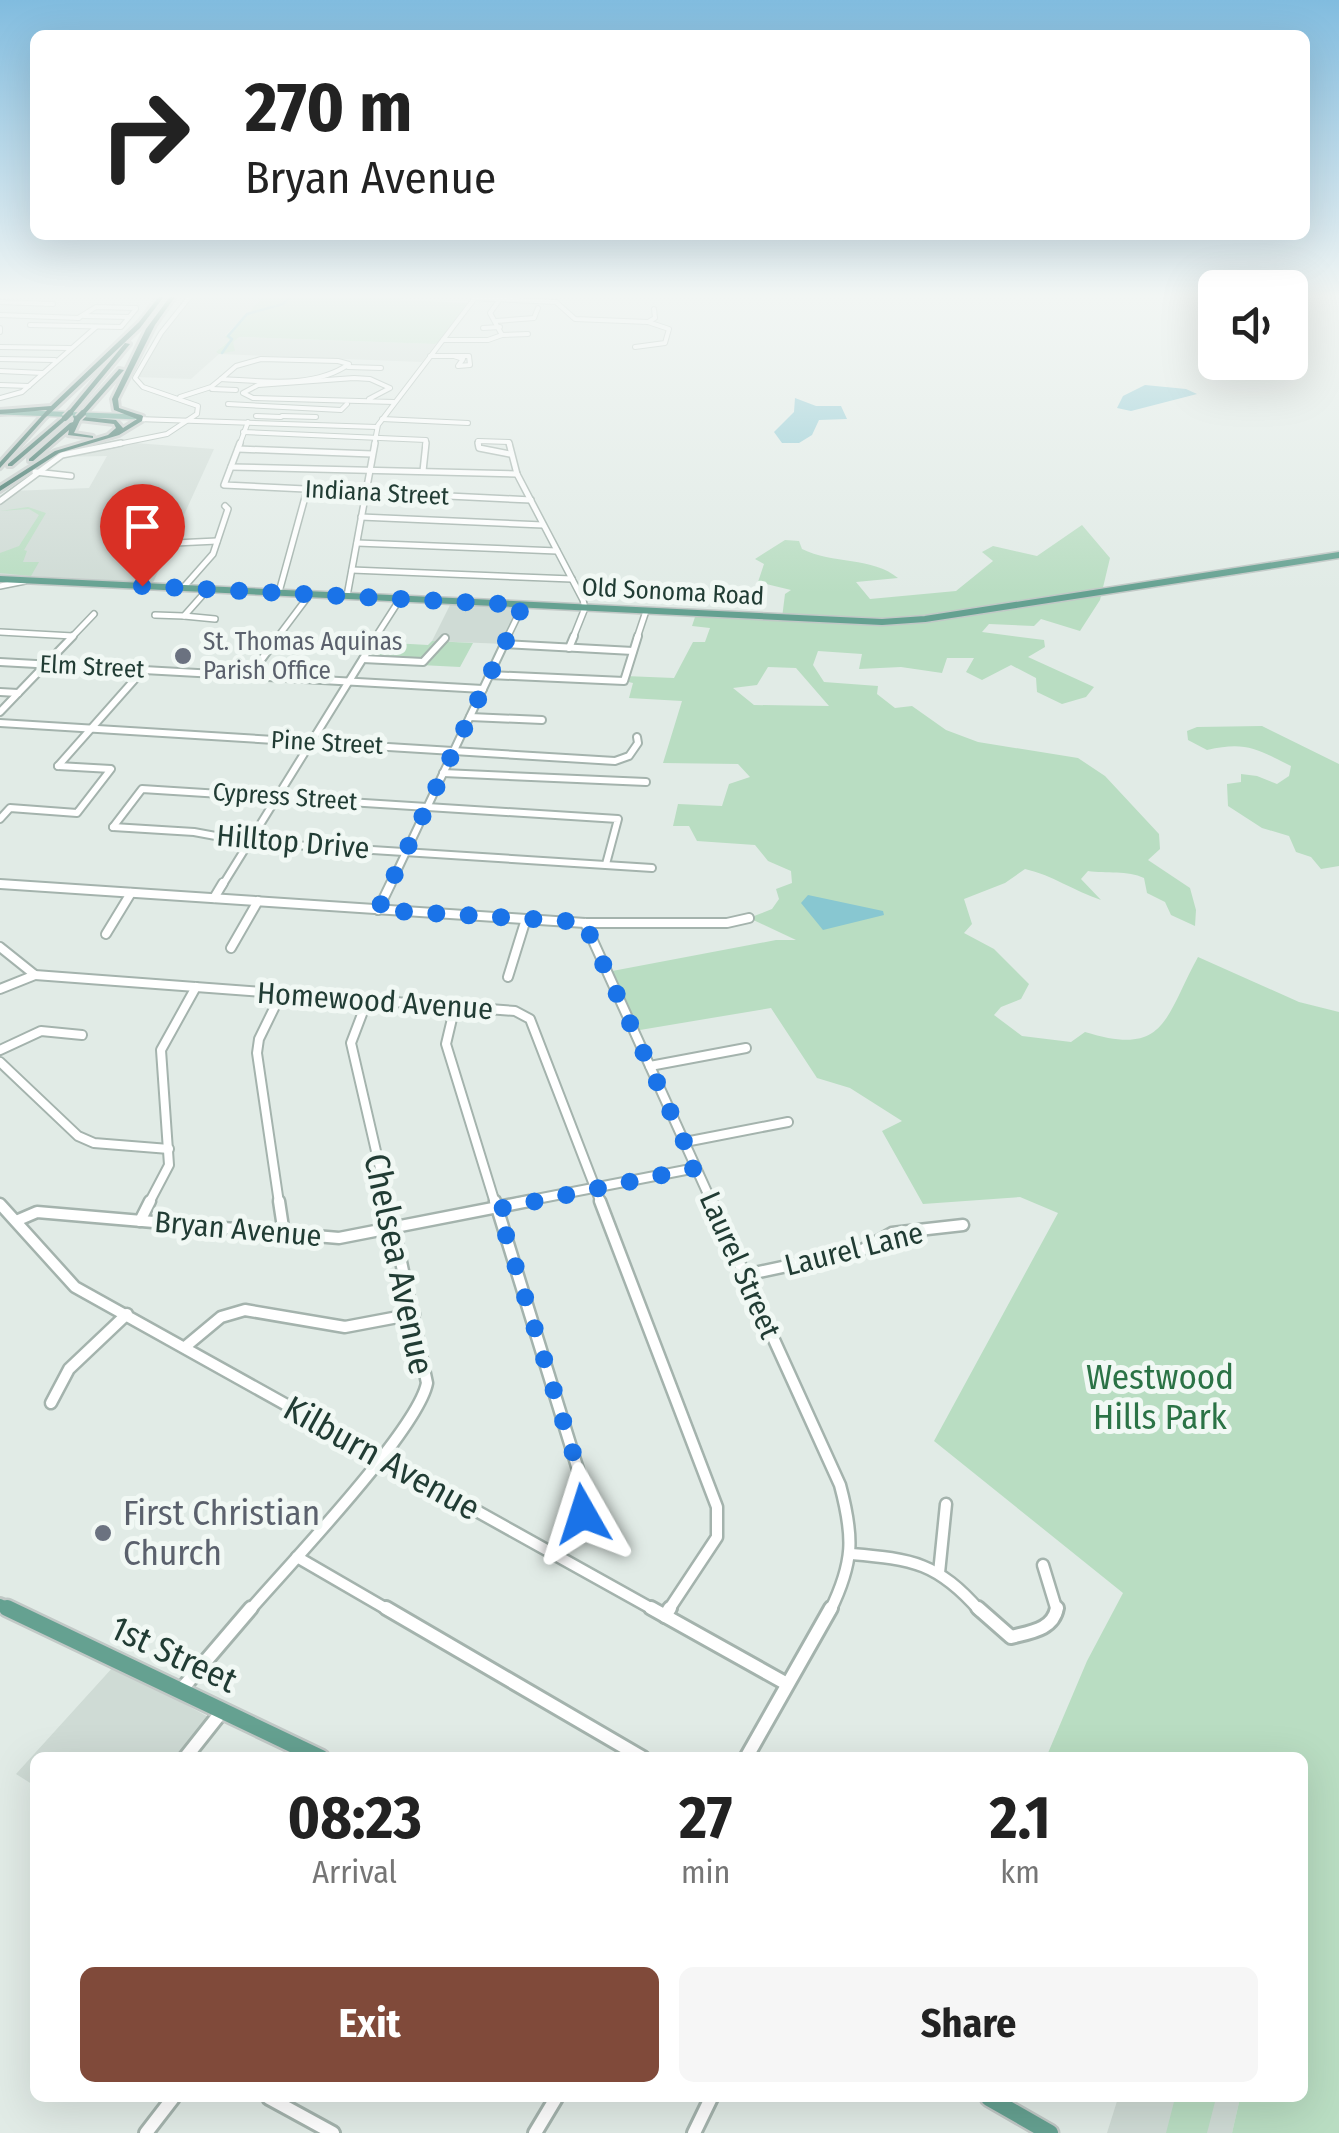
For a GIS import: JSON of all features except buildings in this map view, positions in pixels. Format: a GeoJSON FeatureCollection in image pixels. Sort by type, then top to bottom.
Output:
{"type":"FeatureCollection","features":[{"type":"Feature","properties":{"kind":"highway"},"geometry":{"type":"LineString","coordinates":[[0,466],[67,394]]}},
{"type":"Feature","properties":{"kind":"highway"},"geometry":{"type":"LineString","coordinates":[[0,474],[74,416],[91,394]]}},
{"type":"Feature","properties":{"kind":"highway"},"geometry":{"type":"LineString","coordinates":[[0,488],[98,394]]}},
{"type":"Feature","properties":{"kind":"highway"},"geometry":{"type":"LineString","coordinates":[[118,394],[115,400],[120,411],[141,418]]}},
{"type":"Feature","properties":{"kind":"highway"},"geometry":{"type":"LineString","coordinates":[[0,413],[36,411],[56,404]]}},
{"type":"Feature","properties":{"kind":"highway"},"geometry":{"type":"LineString","coordinates":[[0,413],[33,420],[33,429]]}},
{"type":"Feature","properties":{"kind":"highway"},"geometry":{"type":"LineString","coordinates":[[74,416],[110,420],[120,427],[103,436],[78,436],[70,432],[74,416]]}},
{"type":"Feature","properties":{"kind":"highway"},"geometry":{"type":"LineString","coordinates":[[0,488],[57,452],[117,434],[141,418]]}},
{"type":"Feature","properties":{"kind":"main road"},"geometry":{"type":"LineString","coordinates":[[0,413],[141,418]]}},
{"type":"Feature","properties":{"kind":"main road"},"geometry":{"type":"LineString","coordinates":[[46,414],[74,416]]}},
{"type":"Feature","properties":{"kind":"main road","name":"Old Sonoma Road"},"geometry":{"type":"LineString","coordinates":[[2,582],[28,580],[646,612],[902,621],[1339,555]]}},
{"type":"Feature","properties":{"kind":"main road","name":"1st Street"},"geometry":{"type":"LineString","coordinates":[[0,1606],[309,1752]]}},
{"type":"Feature","properties":{"kind":"main road"},"geometry":{"type":"LineString","coordinates":[[996,2102],[1050,2133]]}},
{"type":"Feature","properties":{"kind":"street"},"geometry":{"type":"LineString","coordinates":[[0,501],[35,472],[75,450],[168,434],[200,409],[164,394]]}},
{"type":"Feature","properties":{"kind":"street"},"geometry":{"type":"LineString","coordinates":[[176,398],[192,394]]}},
{"type":"Feature","properties":{"kind":"street"},"geometry":{"type":"LineString","coordinates":[[243,394],[253,398],[394,402]]}},
{"type":"Feature","properties":{"kind":"street"},"geometry":{"type":"LineString","coordinates":[[368,399],[379,394]]}},
{"type":"Feature","properties":{"kind":"street"},"geometry":{"type":"LineString","coordinates":[[347,596],[375,437],[382,419],[401,394]]}},
{"type":"Feature","properties":{"kind":"street"},"geometry":{"type":"LineString","coordinates":[[274,423],[282,417],[283,406],[291,397]]}},
{"type":"Feature","properties":{"kind":"street"},"geometry":{"type":"LineString","coordinates":[[228,404],[341,410],[347,404]]}},
{"type":"Feature","properties":{"kind":"street"},"geometry":{"type":"LineString","coordinates":[[443,422],[450,413]]}},
{"type":"Feature","properties":{"kind":"street"},"geometry":{"type":"LineString","coordinates":[[74,416],[378,427]]}},
{"type":"Feature","properties":{"kind":"street"},"geometry":{"type":"LineString","coordinates":[[256,416],[316,417]]}},
{"type":"Feature","properties":{"kind":"street"},"geometry":{"type":"LineString","coordinates":[[382,419],[468,422]]}},
{"type":"Feature","properties":{"kind":"street"},"geometry":{"type":"LineString","coordinates":[[248,422],[231,466],[517,474]]}},
{"type":"Feature","properties":{"kind":"street"},"geometry":{"type":"LineString","coordinates":[[243,432],[426,440],[422,472]]}},
{"type":"Feature","properties":{"kind":"street"},"geometry":{"type":"LineString","coordinates":[[505,440],[514,452],[510,454],[479,448],[478,441],[505,440]]}},
{"type":"Feature","properties":{"kind":"street"},"geometry":{"type":"LineString","coordinates":[[238,449],[372,454]]}},
{"type":"Feature","properties":{"kind":"street"},"geometry":{"type":"LineString","coordinates":[[510,454],[585,608],[568,648]]}},
{"type":"Feature","properties":{"kind":"street","name":"Indiana Street"},"geometry":{"type":"LineString","coordinates":[[231,466],[224,484],[531,500]]}},
{"type":"Feature","properties":{"kind":"street"},"geometry":{"type":"LineString","coordinates":[[35,472],[71,476]]}},
{"type":"Feature","properties":{"kind":"street"},"geometry":{"type":"LineString","coordinates":[[279,592],[307,490]]}},
{"type":"Feature","properties":{"kind":"street"},"geometry":{"type":"LineString","coordinates":[[183,588],[213,554],[228,509],[225,506]]}},
{"type":"Feature","properties":{"kind":"street"},"geometry":{"type":"LineString","coordinates":[[361,517],[544,525]]}},
{"type":"Feature","properties":{"kind":"street"},"geometry":{"type":"LineString","coordinates":[[175,542],[217,541]]}},
{"type":"Feature","properties":{"kind":"street"},"geometry":{"type":"LineString","coordinates":[[357,542],[557,551]]}},
{"type":"Feature","properties":{"kind":"street"},"geometry":{"type":"LineString","coordinates":[[352,570],[572,580]]}},
{"type":"Feature","properties":{"kind":"street"},"geometry":{"type":"LineString","coordinates":[[184,616],[208,589]]}},
{"type":"Feature","properties":{"kind":"street"},"geometry":{"type":"LineString","coordinates":[[249,676],[310,594]]}},
{"type":"Feature","properties":{"kind":"street"},"geometry":{"type":"LineString","coordinates":[[214,898],[400,599]]}},
{"type":"Feature","properties":{"kind":"street"},"geometry":{"type":"LineString","coordinates":[[378,910],[523,605]]}},
{"type":"Feature","properties":{"kind":"street"},"geometry":{"type":"LineString","coordinates":[[490,674],[624,682],[646,612]]}},
{"type":"Feature","properties":{"kind":"street"},"geometry":{"type":"LineString","coordinates":[[0,712],[94,614]]}},
{"type":"Feature","properties":{"kind":"street"},"geometry":{"type":"LineString","coordinates":[[155,616],[215,619]]}},
{"type":"Feature","properties":{"kind":"street"},"geometry":{"type":"LineString","coordinates":[[0,632],[73,636]]}},
{"type":"Feature","properties":{"kind":"street"},"geometry":{"type":"LineString","coordinates":[[363,659],[423,662],[445,638]]}},
{"type":"Feature","properties":{"kind":"street"},"geometry":{"type":"LineString","coordinates":[[505,644],[633,651]]}},
{"type":"Feature","properties":{"kind":"street","name":"Elm Street"},"geometry":{"type":"LineString","coordinates":[[0,662],[482,689]]}},
{"type":"Feature","properties":{"kind":"street"},"geometry":{"type":"LineString","coordinates":[[0,819],[10,808],[77,812],[111,769],[58,766],[142,670]]}},
{"type":"Feature","properties":{"kind":"street"},"geometry":{"type":"LineString","coordinates":[[0,692],[18,693]]}},
{"type":"Feature","properties":{"kind":"street"},"geometry":{"type":"LineString","coordinates":[[470,717],[542,720]]}},
{"type":"Feature","properties":{"kind":"street","name":"Pine Street"},"geometry":{"type":"LineString","coordinates":[[0,723],[615,761],[632,753],[638,743],[636,737]]}},
{"type":"Feature","properties":{"kind":"street"},"geometry":{"type":"LineString","coordinates":[[444,773],[646,782]]}},
{"type":"Feature","properties":{"kind":"street","name":"Cypress Street"},"geometry":{"type":"LineString","coordinates":[[113,827],[142,789],[618,818],[606,864]]}},
{"type":"Feature","properties":{"kind":"street","name":"Hilltop Drive"},"geometry":{"type":"LineString","coordinates":[[113,827],[194,832],[248,842],[652,868]]}},
{"type":"Feature","properties":{"kind":"street"},"geometry":{"type":"LineString","coordinates":[[0,884],[584,922],[727,923],[749,918]]}},
{"type":"Feature","properties":{"kind":"street"},"geometry":{"type":"LineString","coordinates":[[106,934],[131,893]]}},
{"type":"Feature","properties":{"kind":"street"},"geometry":{"type":"LineString","coordinates":[[231,948],[258,902]]}},
{"type":"Feature","properties":{"kind":"street"},"geometry":{"type":"LineString","coordinates":[[508,977],[526,919]]}},
{"type":"Feature","properties":{"kind":"street","name":"Laurel Street"},"geometry":{"type":"LineString","coordinates":[[584,922],[840,1485],[849,1519],[851,1554],[833,1604],[749,1752]]}},
{"type":"Feature","properties":{"kind":"street"},"geometry":{"type":"LineString","coordinates":[[0,948],[35,976]]}},
{"type":"Feature","properties":{"kind":"street"},"geometry":{"type":"LineString","coordinates":[[0,989],[35,976]]}},
{"type":"Feature","properties":{"kind":"street","name":"Homewood Avenue"},"geometry":{"type":"LineString","coordinates":[[35,976],[515,1011],[534,1024],[718,1507],[717,1537],[665,1616]]}},
{"type":"Feature","properties":{"kind":"street"},"geometry":{"type":"LineString","coordinates":[[140,1221],[166,1173],[169,1149],[161,1050],[196,987]]}},
{"type":"Feature","properties":{"kind":"street"},"geometry":{"type":"LineString","coordinates":[[280,994],[259,1039],[257,1053],[284,1234]]}},
{"type":"Feature","properties":{"kind":"street","name":"Chelsea Avenue"},"geometry":{"type":"LineString","coordinates":[[182,1689],[370,1470],[424,1398],[427,1383],[414,1314],[350,1043],[367,1001]]}},
{"type":"Feature","properties":{"kind":"street"},"geometry":{"type":"LineString","coordinates":[[455,1006],[446,1044],[584,1489],[583,1514],[554,1555]]}},
{"type":"Feature","properties":{"kind":"street"},"geometry":{"type":"LineString","coordinates":[[0,1050],[41,1031],[82,1035]]}},
{"type":"Feature","properties":{"kind":"street"},"geometry":{"type":"LineString","coordinates":[[650,1066],[746,1048]]}},
{"type":"Feature","properties":{"kind":"street"},"geometry":{"type":"LineString","coordinates":[[0,1062],[78,1136],[94,1143],[169,1149]]}},
{"type":"Feature","properties":{"kind":"street"},"geometry":{"type":"LineString","coordinates":[[685,1142],[788,1122]]}},
{"type":"Feature","properties":{"kind":"street","name":"Bryan Avenue"},"geometry":{"type":"LineString","coordinates":[[16,1221],[38,1212],[339,1238],[696,1168]]}},
{"type":"Feature","properties":{"kind":"street","name":"Kilburn Avenue"},"geometry":{"type":"LineString","coordinates":[[0,1204],[75,1287],[787,1684]]}},
{"type":"Feature","properties":{"kind":"street","name":"Laurel Lane"},"geometry":{"type":"LineString","coordinates":[[745,1275],[862,1250],[892,1233],[963,1225]]}},
{"type":"Feature","properties":{"kind":"street"},"geometry":{"type":"LineString","coordinates":[[185,1347],[221,1317],[245,1310],[345,1327],[414,1314]]}},
{"type":"Feature","properties":{"kind":"street"},"geometry":{"type":"LineString","coordinates":[[50,1403],[69,1369],[127,1314]]}},
{"type":"Feature","properties":{"kind":"street"},"geometry":{"type":"LineString","coordinates":[[940,1572],[948,1519],[946,1504]]}},
{"type":"Feature","properties":{"kind":"street"},"geometry":{"type":"LineString","coordinates":[[851,1554],[916,1562],[940,1572],[992,1627],[1011,1637],[1046,1628],[1058,1618],[1061,1610],[1043,1565]]}},
{"type":"Feature","properties":{"kind":"street"},"geometry":{"type":"LineString","coordinates":[[297,1557],[633,1752]]}},
{"type":"Feature","properties":{"kind":"street"},"geometry":{"type":"LineString","coordinates":[[190,1752],[223,1710]]}},
{"type":"Feature","properties":{"kind":"street"},"geometry":{"type":"LineString","coordinates":[[146,2133],[170,2102]]}},
{"type":"Feature","properties":{"kind":"street"},"geometry":{"type":"LineString","coordinates":[[276,2102],[332,2133]]}},
{"type":"Feature","properties":{"kind":"street"},"geometry":{"type":"LineString","coordinates":[[535,2133],[554,2102]]}},
{"type":"Feature","properties":{"kind":"street"},"geometry":{"type":"LineString","coordinates":[[694,2133],[709,2102]]}},
{"type":"Feature","properties":{"kind":"shaded area"},"geometry":{"type":"Polygon","coordinates":[[[122,442],[214,449],[152,585],[31,576],[0,578],[0,501],[11,491],[89,488],[107,456],[58,457],[122,442]]]}},
{"type":"Feature","properties":{"kind":"shaded area"},"geometry":{"type":"Polygon","coordinates":[[[452,601],[523,605],[505,644],[432,641],[452,601]]]}},
{"type":"Feature","properties":{"kind":"shaded area"},"geometry":{"type":"Polygon","coordinates":[[[114,1666],[214,1720],[189,1752],[36,1752],[114,1666]]]}},
{"type":"Feature","properties":{"kind":"shaded area"},"geometry":{"type":"Polygon","coordinates":[[[30,1759],[30,1783],[16,1774],[30,1759]]]}},
{"type":"Feature","properties":{"kind":"shaded area"},"geometry":{"type":"Polygon","coordinates":[[[1117,2102],[1239,2102],[1232,2133],[1107,2133],[1117,2102]]]}},
{"type":"Feature","properties":{"kind":"green space"},"geometry":{"type":"Polygon","coordinates":[[[28,507],[46,513],[24,550],[27,551],[23,562],[39,562],[31,576],[0,573],[0,553],[19,546],[39,515],[29,509],[0,511],[28,507]]]}},
{"type":"Feature","properties":{"kind":"green space","name":"Westwood Hills Park"},"geometry":{"type":"Polygon","coordinates":[[[1082,525],[1110,558],[1100,600],[1080,631],[1041,619],[1034,626],[989,624],[982,632],[1044,640],[1045,647],[1028,657],[1094,687],[1086,697],[1062,704],[1037,692],[1036,678],[1011,665],[982,680],[966,672],[974,658],[947,658],[942,673],[901,667],[859,669],[862,654],[818,651],[813,665],[824,682],[878,686],[877,694],[895,708],[912,706],[946,730],[978,742],[1078,758],[1105,776],[1159,834],[1160,849],[1148,860],[1190,888],[1196,910],[1195,926],[1171,915],[1165,902],[1147,893],[1144,878],[1088,871],[1081,879],[1101,900],[1025,869],[1005,883],[964,899],[972,924],[964,933],[994,949],[1029,984],[1021,999],[1001,1007],[994,1015],[1022,1036],[1071,1042],[1085,1032],[1132,1040],[1147,1036],[1169,1015],[1198,957],[1299,1002],[1339,1012],[1339,2133],[1232,2133],[1239,2102],[1308,2102],[1308,1752],[1048,1752],[1087,1661],[1123,1593],[934,1441],[1058,1213],[1020,1197],[923,1204],[882,1131],[902,1121],[850,1088],[817,1078],[771,1008],[634,1031],[607,972],[776,940],[796,940],[749,918],[772,909],[779,899],[776,889],[792,883],[791,871],[768,861],[755,845],[697,841],[689,826],[673,826],[678,804],[722,806],[729,784],[750,777],[738,764],[663,763],[682,701],[629,698],[633,683],[624,681],[625,676],[674,678],[693,642],[705,642],[710,628],[692,626],[696,614],[782,618],[785,594],[791,590],[758,582],[764,564],[755,559],[785,540],[799,541],[802,549],[814,554],[877,567],[898,578],[856,582],[870,599],[956,591],[993,561],[982,552],[993,546],[1037,556],[1082,525]],[[768,667],[757,685],[733,688],[754,705],[829,706],[796,668],[768,667]]]}},
{"type":"Feature","properties":{"kind":"green space"},"geometry":{"type":"Polygon","coordinates":[[[432,641],[473,643],[460,667],[361,662],[374,642],[428,645],[432,641]]]}},
{"type":"Feature","properties":{"kind":"green space"},"geometry":{"type":"Polygon","coordinates":[[[1262,726],[1339,764],[1339,866],[1321,869],[1311,857],[1296,852],[1289,836],[1262,828],[1228,806],[1227,784],[1241,782],[1241,774],[1277,784],[1289,776],[1291,766],[1251,748],[1207,750],[1188,740],[1187,731],[1197,727],[1262,726]]]}},
{"type":"Feature","properties":{"kind":"green space"},"geometry":{"type":"Polygon","coordinates":[[[1174,2102],[1215,2102],[1207,2133],[1166,2133],[1174,2102]]]}},
{"type":"Feature","properties":{"kind":"water"},"geometry":{"type":"Polygon","coordinates":[[[1197,394],[1131,411],[1117,408],[1123,396],[1197,394]]]}},
{"type":"Feature","properties":{"kind":"water"},"geometry":{"type":"Polygon","coordinates":[[[795,398],[816,406],[841,406],[847,419],[819,420],[812,435],[799,443],[782,443],[774,432],[794,412],[795,398]]]}},
{"type":"Feature","properties":{"kind":"water"},"geometry":{"type":"Polygon","coordinates":[[[808,895],[883,911],[884,915],[823,930],[801,903],[808,895]]]}},
{"type":"Feature","properties":{"kind":"place","name":"St. Thomas Aquinas Parish Office"},"geometry":{"type":"Point","coordinates":[183,656]}},
{"type":"Feature","properties":{"kind":"place","name":"First Christian Church"},"geometry":{"type":"Point","coordinates":[103,1533]}},
{"type":"Feature","properties":{"kind":"route"},"geometry":{"type":"LineString","coordinates":[[142,586],[523,605],[378,910],[584,922],[696,1168],[498,1209],[584,1489],[583,1514]]}}]}
